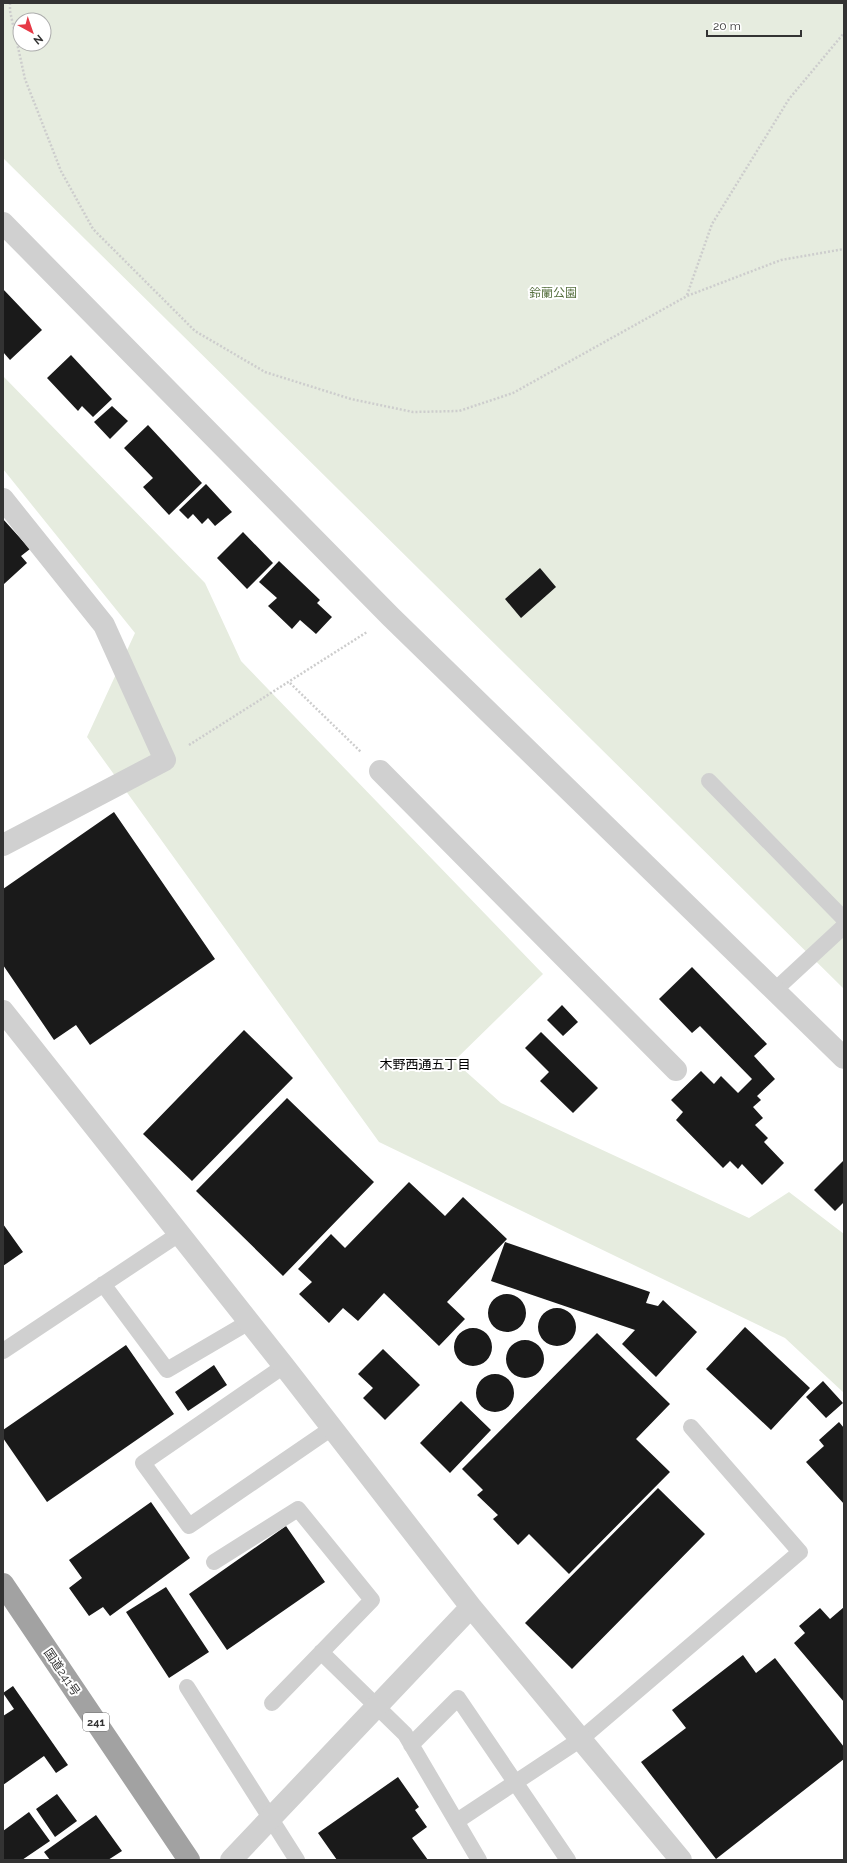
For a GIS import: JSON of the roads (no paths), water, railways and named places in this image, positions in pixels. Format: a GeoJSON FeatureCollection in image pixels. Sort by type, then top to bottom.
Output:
{"type":"FeatureCollection","features":[{"type":"Feature","properties":{"kind":"highway","name":"国道241号"},"geometry":{"type":"LineString","coordinates":[[3,1584],[189,1860]]}},
{"type":"Feature","properties":{"kind":"street"},"geometry":{"type":"LineString","coordinates":[[3,223],[391,617],[844,1058]]}},
{"type":"Feature","properties":{"kind":"street"},"geometry":{"type":"LineString","coordinates":[[3,499],[104,625],[165,760],[3,845]]}},
{"type":"Feature","properties":{"kind":"street"},"geometry":{"type":"LineString","coordinates":[[380,771],[676,1070]]}},
{"type":"Feature","properties":{"kind":"street"},"geometry":{"type":"LineString","coordinates":[[3,1011],[284,1366],[472,1607],[681,1860]]}},
{"type":"Feature","properties":{"kind":"street"},"geometry":{"type":"LineString","coordinates":[[231,1860],[472,1607]]}},
{"type":"Feature","properties":{"kind":"lane"},"geometry":{"type":"LineString","coordinates":[[709,781],[844,919]]}},
{"type":"Feature","properties":{"kind":"lane"},"geometry":{"type":"LineString","coordinates":[[775,990],[844,926]]}},
{"type":"Feature","properties":{"kind":"lane"},"geometry":{"type":"LineString","coordinates":[[3,1351],[179,1234]]}},
{"type":"Feature","properties":{"kind":"lane"},"geometry":{"type":"LineString","coordinates":[[103,1284],[167,1370],[249,1322]]}},
{"type":"Feature","properties":{"kind":"lane"},"geometry":{"type":"LineString","coordinates":[[284,1366],[144,1463],[190,1526],[332,1428]]}},
{"type":"Feature","properties":{"kind":"lane"},"geometry":{"type":"LineString","coordinates":[[457,1821],[581,1739],[800,1552],[691,1428]]}},
{"type":"Feature","properties":{"kind":"lane"},"geometry":{"type":"LineString","coordinates":[[214,1562],[298,1509],[372,1600],[272,1703]]}},
{"type":"Feature","properties":{"kind":"lane"},"geometry":{"type":"LineString","coordinates":[[321,1652],[405,1734],[479,1860]]}},
{"type":"Feature","properties":{"kind":"lane"},"geometry":{"type":"LineString","coordinates":[[187,1687],[297,1860]]}},
{"type":"Feature","properties":{"kind":"lane"},"geometry":{"type":"LineString","coordinates":[[411,1745],[458,1698],[568,1860]]}},
{"type":"Feature","properties":{"kind":"district","name":"木野西通五丁目"},"geometry":{"type":"Point","coordinates":[425,1064]}},
{"type":"Feature","properties":{"kind":"park label","name":"鈴蘭公園"},"geometry":{"type":"Point","coordinates":[553,293]}}]}
